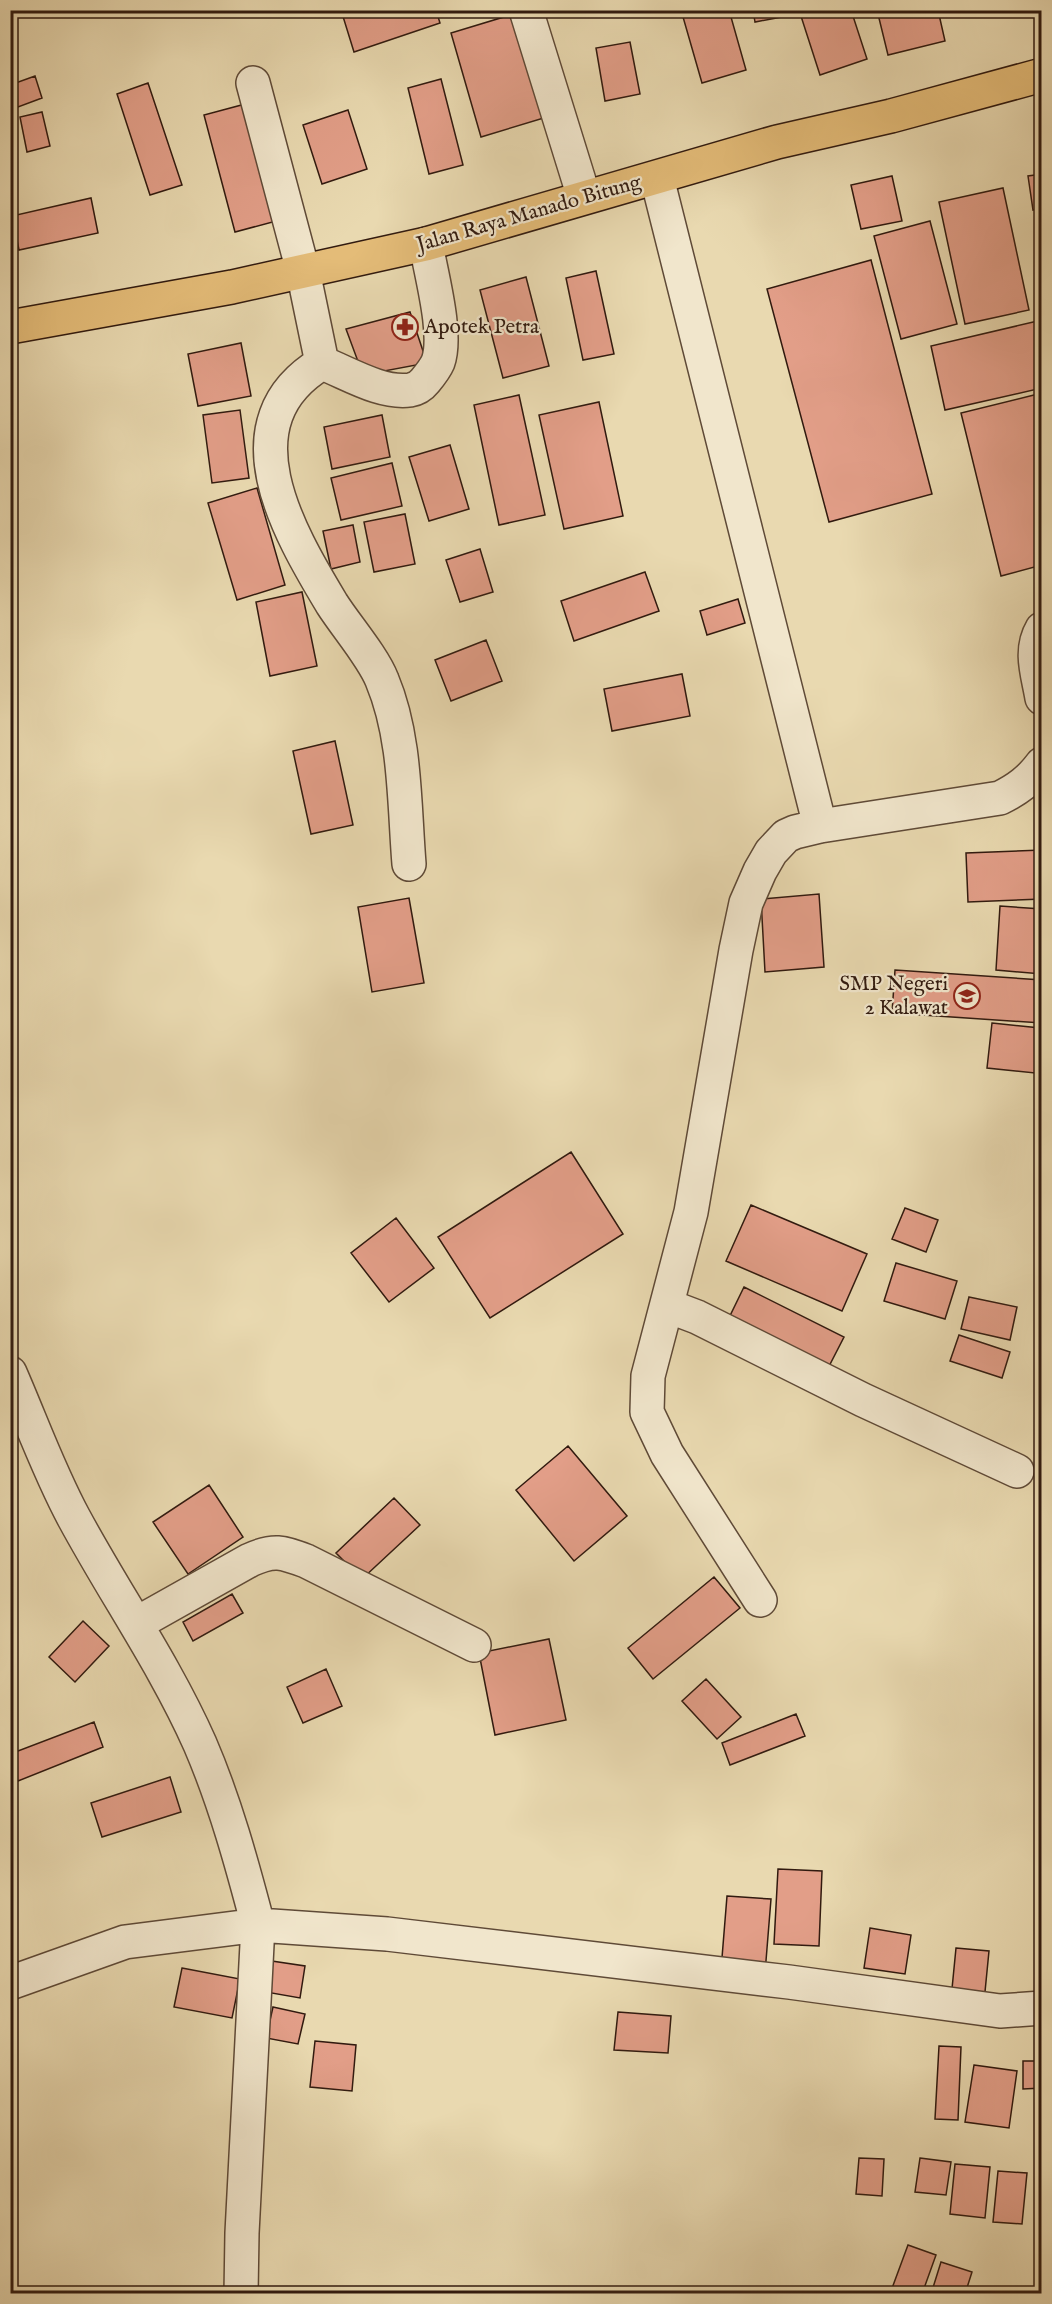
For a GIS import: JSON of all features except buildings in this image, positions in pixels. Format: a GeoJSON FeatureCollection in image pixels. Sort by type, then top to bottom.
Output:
{"type":"FeatureCollection","features":[{"type":"Feature","properties":{"kind":"highway","name":"Jalan Raya Manado Bitung"},"geometry":{"type":"LineString","coordinates":[[10,327],[232,287],[426,244],[777,142],[891,116],[1041,75]]}},
{"type":"Feature","properties":{"kind":"street"},"geometry":{"type":"LineString","coordinates":[[526,10],[584,197]]}},
{"type":"Feature","properties":{"kind":"street"},"geometry":{"type":"LineString","coordinates":[[253,83],[303,271],[322,363]]}},
{"type":"Feature","properties":{"kind":"street"},"geometry":{"type":"LineString","coordinates":[[657,178],[820,826]]}},
{"type":"Feature","properties":{"kind":"street"},"geometry":{"type":"LineString","coordinates":[[322,363],[386,388],[410,390],[420,387],[431,375],[438,363],[441,351],[440,330],[426,244]]}},
{"type":"Feature","properties":{"kind":"street"},"geometry":{"type":"LineString","coordinates":[[322,363],[309,371],[294,386],[285,400],[271,431],[270,463],[276,489],[306,556],[332,603],[381,677],[394,712],[409,864]]}},
{"type":"Feature","properties":{"kind":"street"},"geometry":{"type":"LineString","coordinates":[[1041,629],[1035,645],[1035,665],[1041,698]]}},
{"type":"Feature","properties":{"kind":"street"},"geometry":{"type":"LineString","coordinates":[[760,1600],[667,1454],[648,1412],[648,1376],[691,1212],[746,903],[760,871],[780,842],[795,832],[820,826],[1000,798],[1017,789],[1041,764]]}},
{"type":"Feature","properties":{"kind":"street"},"geometry":{"type":"LineString","coordinates":[[668,1306],[697,1317],[863,1400],[1017,1471]]}},
{"type":"Feature","properties":{"kind":"street"},"geometry":{"type":"LineString","coordinates":[[10,1373],[69,1508],[176,1694],[200,1745],[222,1799],[258,1925],[242,2233],[241,2294]]}},
{"type":"Feature","properties":{"kind":"street"},"geometry":{"type":"LineString","coordinates":[[136,1624],[250,1560],[270,1552],[287,1553],[306,1560],[474,1645]]}},
{"type":"Feature","properties":{"kind":"street"},"geometry":{"type":"LineString","coordinates":[[10,1983],[125,1942],[258,1925],[387,1934],[789,1982],[999,2011],[1041,2008]]}},
{"type":"Feature","properties":{"kind":"place","name":"Apotek Petra"},"geometry":{"type":"Point","coordinates":[405,327]}},
{"type":"Feature","properties":{"kind":"place","name":"SMP Negeri 2 Kalawat"},"geometry":{"type":"Point","coordinates":[967,996]}}]}
